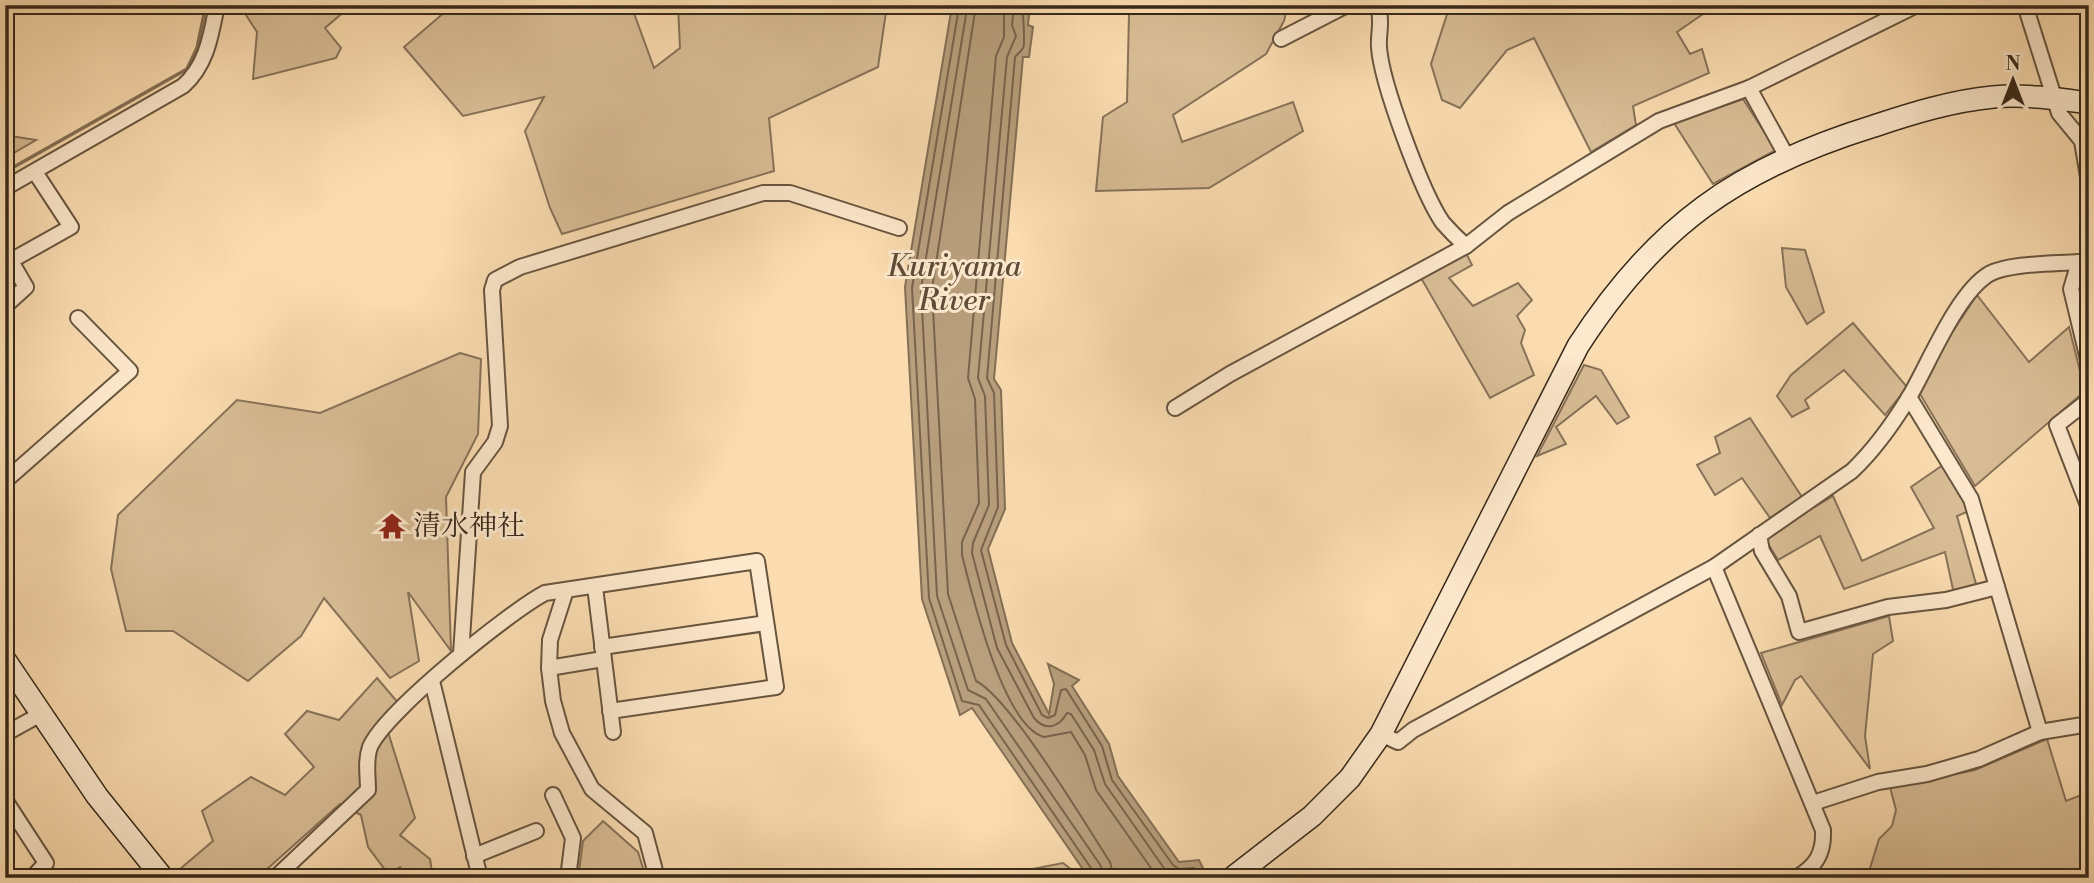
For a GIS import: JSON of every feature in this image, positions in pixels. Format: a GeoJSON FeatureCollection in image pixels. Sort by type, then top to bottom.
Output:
{"type":"FeatureCollection","features":[{"type":"Feature","properties":{"kind":"street"},"geometry":{"type":"LineString","coordinates":[[5,188],[183,86],[195,76],[204,59],[217,5]]}},
{"type":"Feature","properties":{"kind":"street"},"geometry":{"type":"LineString","coordinates":[[1281,39],[1347,5]]}},
{"type":"Feature","properties":{"kind":"street"},"geometry":{"type":"LineString","coordinates":[[1378,5],[1382,20],[1379,47],[1394,106],[1437,212],[1466,246]]}},
{"type":"Feature","properties":{"kind":"street"},"geometry":{"type":"LineString","coordinates":[[1175,408],[1230,374],[1466,246],[1508,213],[1659,121],[1749,88],[1917,5]]}},
{"type":"Feature","properties":{"kind":"street"},"geometry":{"type":"LineString","coordinates":[[2025,5],[2059,113],[2082,141],[2089,183]]}},
{"type":"Feature","properties":{"kind":"street"},"geometry":{"type":"LineString","coordinates":[[1749,88],[1787,157]]}},
{"type":"Feature","properties":{"kind":"street"},"geometry":{"type":"LineString","coordinates":[[1232,878],[1312,816],[1350,778],[1381,734],[1573,355],[1608,298],[1642,259],[1686,219],[1722,191],[1822,142],[1960,102],[1996,96],[2089,103]]}},
{"type":"Feature","properties":{"kind":"street"},"geometry":{"type":"LineString","coordinates":[[5,306],[26,287],[7,259],[71,227],[35,172]]}},
{"type":"Feature","properties":{"kind":"street"},"geometry":{"type":"LineString","coordinates":[[461,654],[473,472],[495,442],[500,426],[492,290],[495,280],[520,267],[762,193],[790,193],[899,229]]}},
{"type":"Feature","properties":{"kind":"street"},"geometry":{"type":"LineString","coordinates":[[1381,734],[1398,742],[1413,730],[1714,567],[1852,471],[1869,454],[1909,397],[1926,361],[1979,282],[1991,273],[2008,269],[2084,263]]}},
{"type":"Feature","properties":{"kind":"street"},"geometry":{"type":"LineString","coordinates":[[2084,263],[2071,289],[2089,364]]}},
{"type":"Feature","properties":{"kind":"street"},"geometry":{"type":"LineString","coordinates":[[5,481],[130,371],[78,318]]}},
{"type":"Feature","properties":{"kind":"street"},"geometry":{"type":"LineString","coordinates":[[1909,397],[1971,499],[2040,732]]}},
{"type":"Feature","properties":{"kind":"street"},"geometry":{"type":"LineString","coordinates":[[2089,400],[2057,425],[2089,508]]}},
{"type":"Feature","properties":{"kind":"street"},"geometry":{"type":"LineString","coordinates":[[1759,534],[1762,551],[1789,596],[1798,632],[1888,607],[1946,600],[1997,587]]}},
{"type":"Feature","properties":{"kind":"street"},"geometry":{"type":"LineString","coordinates":[[275,878],[368,790],[366,759],[379,731],[461,654],[527,602],[545,593],[757,561],[776,687],[610,711]]}},
{"type":"Feature","properties":{"kind":"street"},"geometry":{"type":"LineString","coordinates":[[1714,567],[1823,831],[1824,843],[1813,868],[1796,878]]}},
{"type":"Feature","properties":{"kind":"street"},"geometry":{"type":"LineString","coordinates":[[594,587],[613,732]]}},
{"type":"Feature","properties":{"kind":"street"},"geometry":{"type":"LineString","coordinates":[[566,590],[550,640],[549,668],[553,701],[562,733],[593,789],[645,833],[657,878]]}},
{"type":"Feature","properties":{"kind":"street"},"geometry":{"type":"LineString","coordinates":[[549,668],[603,653],[766,623]]}},
{"type":"Feature","properties":{"kind":"street"},"geometry":{"type":"LineString","coordinates":[[5,660],[97,796],[163,878]]}},
{"type":"Feature","properties":{"kind":"street"},"geometry":{"type":"LineString","coordinates":[[432,681],[480,878]]}},
{"type":"Feature","properties":{"kind":"street"},"geometry":{"type":"LineString","coordinates":[[5,734],[41,713]]}},
{"type":"Feature","properties":{"kind":"street"},"geometry":{"type":"LineString","coordinates":[[1813,803],[1878,782],[1927,774],[1979,759],[2040,732],[2089,724]]}},
{"type":"Feature","properties":{"kind":"street"},"geometry":{"type":"LineString","coordinates":[[553,795],[573,838],[568,878]]}},
{"type":"Feature","properties":{"kind":"street"},"geometry":{"type":"LineString","coordinates":[[5,800],[46,863],[32,878]]}},
{"type":"Feature","properties":{"kind":"street"},"geometry":{"type":"LineString","coordinates":[[474,856],[536,831]]}},
{"type":"Feature","properties":{"kind":"shaded area"},"geometry":{"type":"Polygon","coordinates":[[[247,5],[352,5],[325,28],[341,48],[336,58],[253,79],[257,32],[244,12],[247,5]]]}},
{"type":"Feature","properties":{"kind":"shaded area"},"geometry":{"type":"Polygon","coordinates":[[[453,5],[631,5],[654,68],[680,48],[678,5],[887,5],[878,67],[769,118],[774,171],[562,234],[550,208],[525,131],[544,97],[463,116],[404,47],[453,5]]]}},
{"type":"Feature","properties":{"kind":"shaded area"},"geometry":{"type":"Polygon","coordinates":[[[1144,5],[1248,8],[1248,5],[1288,5],[1284,21],[1266,54],[1173,115],[1182,142],[1293,102],[1303,131],[1209,188],[1096,191],[1103,117],[1127,102],[1129,14],[1144,5]]]}},
{"type":"Feature","properties":{"kind":"shaded area"},"geometry":{"type":"Polygon","coordinates":[[[1450,5],[1716,5],[1677,32],[1690,54],[1702,49],[1709,73],[1633,106],[1636,125],[1591,152],[1534,38],[1507,50],[1460,108],[1442,100],[1431,64],[1450,5]]]}},
{"type":"Feature","properties":{"kind":"shaded area"},"geometry":{"type":"Polygon","coordinates":[[[1743,99],[1776,150],[1713,184],[1674,123],[1743,99]]]}},
{"type":"Feature","properties":{"kind":"shaded area"},"geometry":{"type":"Polygon","coordinates":[[[5,135],[36,140],[5,158],[5,135]]]}},
{"type":"Feature","properties":{"kind":"shaded area"},"geometry":{"type":"Polygon","coordinates":[[[1782,248],[1805,250],[1824,312],[1807,324],[1786,287],[1782,248]]]}},
{"type":"Feature","properties":{"kind":"shaded area"},"geometry":{"type":"Polygon","coordinates":[[[1466,253],[1472,265],[1449,278],[1473,306],[1518,283],[1532,300],[1517,316],[1525,330],[1521,343],[1534,375],[1490,398],[1421,278],[1466,253]]]}},
{"type":"Feature","properties":{"kind":"shaded area"},"geometry":{"type":"Polygon","coordinates":[[[1977,295],[2029,362],[2069,327],[2085,391],[1975,486],[1920,394],[1941,349],[1977,295]]]}},
{"type":"Feature","properties":{"kind":"shaded area"},"geometry":{"type":"Polygon","coordinates":[[[1853,323],[1907,387],[1885,415],[1844,370],[1805,400],[1809,408],[1792,417],[1777,396],[1791,375],[1853,323]]]}},
{"type":"Feature","properties":{"kind":"shaded area"},"geometry":{"type":"Polygon","coordinates":[[[460,353],[481,359],[478,434],[446,497],[451,651],[408,592],[419,661],[390,678],[324,598],[301,636],[248,681],[173,631],[126,631],[111,569],[118,515],[237,400],[320,413],[460,353]]]}},
{"type":"Feature","properties":{"kind":"shaded area"},"geometry":{"type":"Polygon","coordinates":[[[1584,365],[1601,370],[1629,417],[1617,424],[1596,396],[1556,427],[1566,444],[1537,456],[1584,365]]]}},
{"type":"Feature","properties":{"kind":"shaded area"},"geometry":{"type":"Polygon","coordinates":[[[1750,418],[1802,497],[1770,518],[1742,478],[1715,495],[1697,465],[1720,453],[1715,437],[1750,418]]]}},
{"type":"Feature","properties":{"kind":"shaded area"},"geometry":{"type":"Polygon","coordinates":[[[1943,465],[1969,511],[1957,516],[1976,584],[1954,594],[1945,552],[1844,589],[1820,536],[1778,560],[1764,537],[1833,496],[1862,561],[1934,528],[1911,487],[1943,465]]]}},
{"type":"Feature","properties":{"kind":"shaded area"},"geometry":{"type":"Polygon","coordinates":[[[1889,616],[1893,641],[1873,654],[1865,736],[1870,769],[1801,676],[1795,680],[1782,705],[1761,653],[1889,616]]]}},
{"type":"Feature","properties":{"kind":"shaded area"},"geometry":{"type":"Polygon","coordinates":[[[377,678],[400,705],[388,732],[415,818],[400,835],[430,859],[433,878],[409,878],[400,867],[389,875],[368,847],[361,815],[340,804],[257,878],[175,878],[173,875],[213,841],[202,811],[251,777],[285,795],[314,767],[285,734],[307,711],[339,720],[377,678]]]}},
{"type":"Feature","properties":{"kind":"shaded area"},"geometry":{"type":"Polygon","coordinates":[[[2047,739],[2066,801],[2089,792],[2089,878],[1867,878],[1879,839],[1892,826],[1896,810],[1890,787],[1975,770],[2047,739]]]}},
{"type":"Feature","properties":{"kind":"shaded area"},"geometry":{"type":"Polygon","coordinates":[[[603,821],[638,852],[646,878],[578,878],[583,841],[603,821]]]}},
{"type":"Feature","properties":{"kind":"shaded area"},"geometry":{"type":"Polygon","coordinates":[[[1063,863],[1082,878],[1025,878],[1027,870],[1063,863]]]}},
{"type":"Feature","properties":{"kind":"water","name":"Kuriyama River"},"geometry":{"type":"Polygon","coordinates":[[[946,5],[1030,5],[1028,25],[1033,27],[1029,57],[1023,57],[994,379],[1001,390],[1005,509],[988,549],[1012,643],[1049,714],[1054,684],[1048,664],[1079,680],[1072,686],[1109,744],[1118,776],[1179,862],[1199,860],[1208,878],[1089,878],[972,708],[960,715],[922,599],[905,287],[951,12],[946,5]]]}},
{"type":"Feature","properties":{"kind":"waterway"},"geometry":{"type":"LineString","coordinates":[[5,172],[187,69],[197,48],[206,5]]}},
{"type":"Feature","properties":{"kind":"place","name":"清水神社"},"geometry":{"type":"Point","coordinates":[392,526]}}]}
